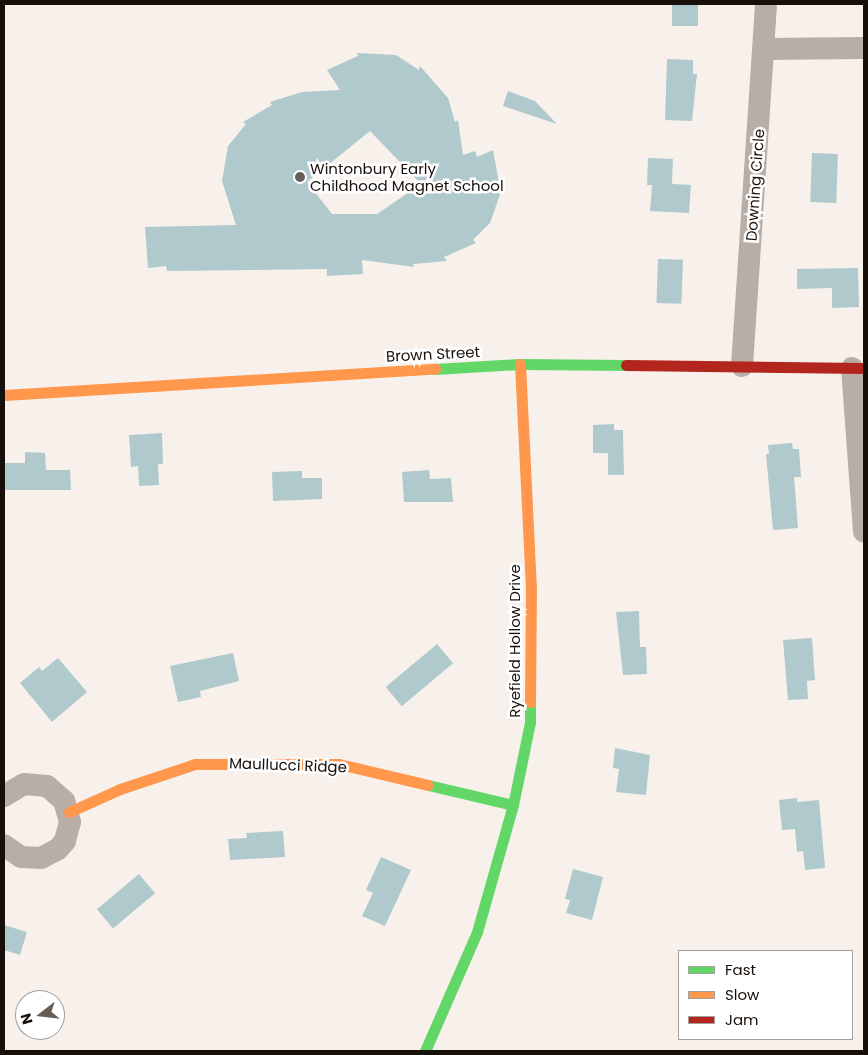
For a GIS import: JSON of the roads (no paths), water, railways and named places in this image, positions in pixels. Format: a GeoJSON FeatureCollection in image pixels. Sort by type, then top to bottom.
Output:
{"type":"FeatureCollection","features":[{"type":"Feature","properties":{"kind":"street","name":"Downing Circle"},"geometry":{"type":"LineString","coordinates":[[742,366],[766,4]]}},
{"type":"Feature","properties":{"kind":"street"},"geometry":{"type":"LineString","coordinates":[[764,49],[864,48]]}},
{"type":"Feature","properties":{"kind":"street","name":"Brown Street"},"geometry":{"type":"LineString","coordinates":[[4,395],[520,364],[858,368]]}},
{"type":"Feature","properties":{"kind":"street","name":"Ryefield Hollow Drive"},"geometry":{"type":"LineString","coordinates":[[425,1051],[477,932],[512,805],[530,722],[532,652],[520,364]]}},
{"type":"Feature","properties":{"kind":"street"},"geometry":{"type":"LineString","coordinates":[[858,368],[864,532]]}},
{"type":"Feature","properties":{"kind":"street","name":"Maullucci Ridge"},"geometry":{"type":"LineString","coordinates":[[69,812],[120,789],[195,764],[245,762],[339,764],[512,805]]}},
{"type":"Feature","properties":{"kind":"street"},"geometry":{"type":"LineString","coordinates":[[4,796],[24,784],[46,786],[64,801],[69,812],[70,822],[65,841],[50,854],[30,859],[21,857],[4,845]]}},
{"type":"Feature","properties":{"kind":"place","name":"Wintonbury Early Childhood Magnet School"},"geometry":{"type":"Point","coordinates":[300,177]}}]}
